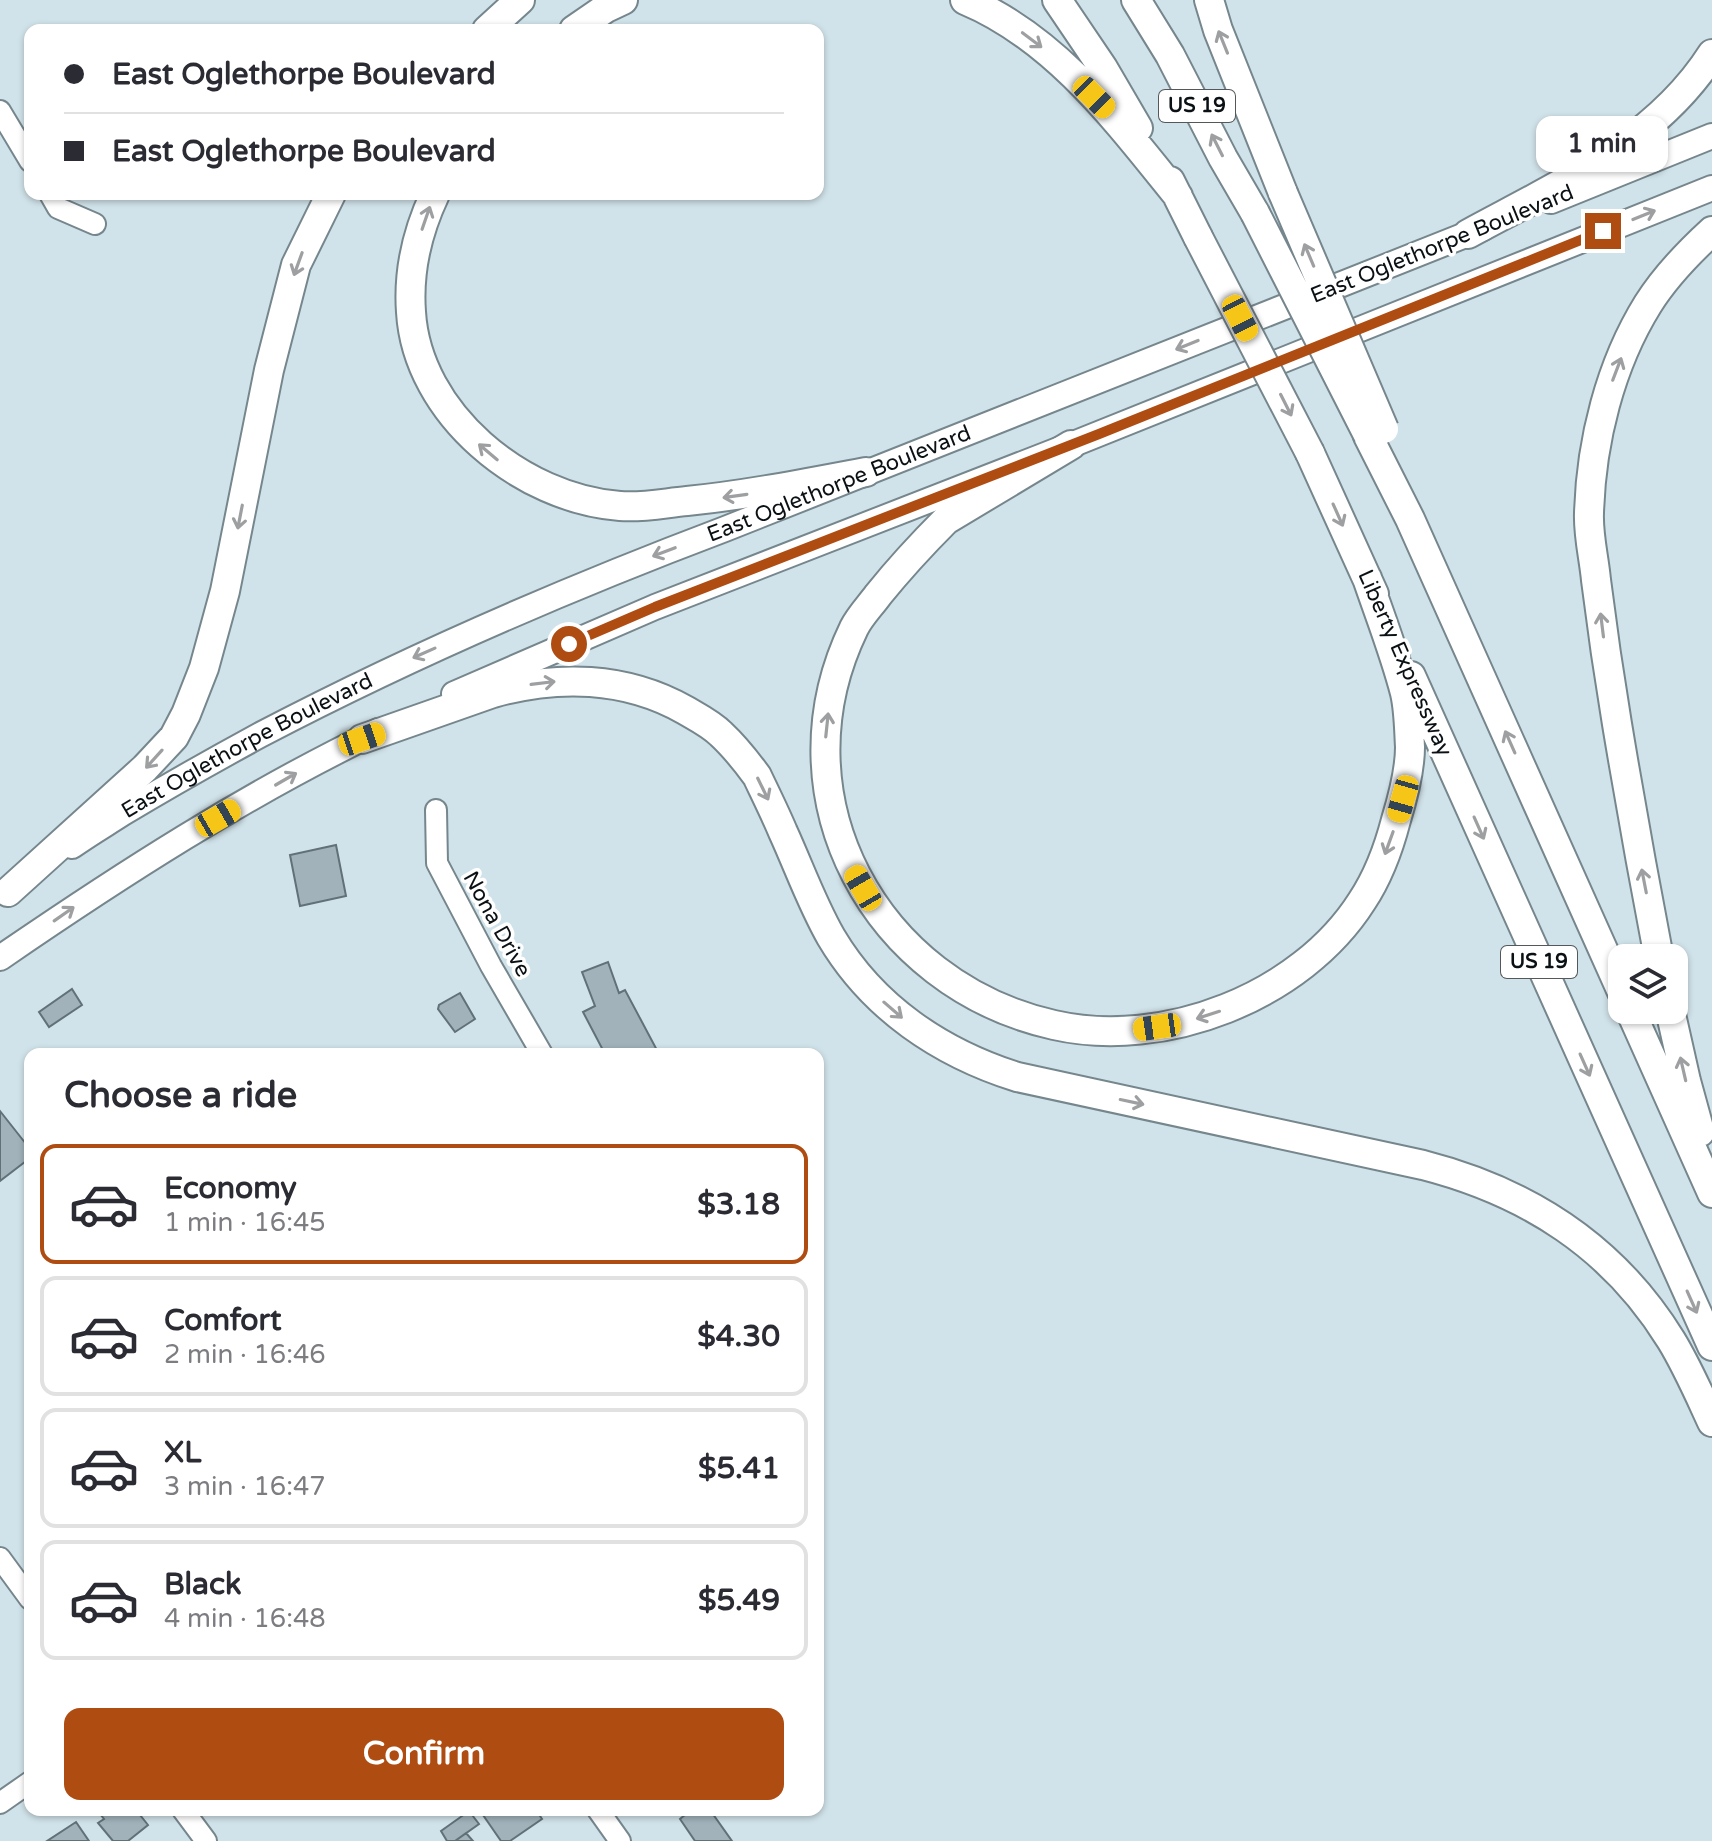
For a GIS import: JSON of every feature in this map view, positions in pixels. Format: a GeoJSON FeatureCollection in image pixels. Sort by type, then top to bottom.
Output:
{"type":"FeatureCollection","features":[{"type":"Feature","properties":{"kind":"highway"},"geometry":{"type":"LineString","coordinates":[[494,24],[520,0]]}},
{"type":"Feature","properties":{"kind":"highway"},"geometry":{"type":"LineString","coordinates":[[583,24],[623,0]]}},
{"type":"Feature","properties":{"kind":"highway"},"geometry":{"type":"LineString","coordinates":[[965,0],[1015,28],[1054,56],[1114,117],[1178,196]]}},
{"type":"Feature","properties":{"kind":"highway","name":"Liberty Expressway"},"geometry":{"type":"LineString","coordinates":[[1057,0],[1103,68],[1178,196],[1310,453],[1712,1346]]}},
{"type":"Feature","properties":{"kind":"highway","name":"US 19"},"geometry":{"type":"LineString","coordinates":[[1136,0],[1170,55],[1223,158],[1376,432],[1410,519],[1608,961]]}},
{"type":"Feature","properties":{"kind":"highway"},"geometry":{"type":"LineString","coordinates":[[1209,0],[1218,30],[1376,432]]}},
{"type":"Feature","properties":{"kind":"highway"},"geometry":{"type":"LineString","coordinates":[[1468,234],[1598,163],[1671,106],[1712,54]]}},
{"type":"Feature","properties":{"kind":"highway"},"geometry":{"type":"LineString","coordinates":[[4,894],[145,768],[174,737],[186,714],[204,668],[225,591],[269,370],[296,265],[328,200]]}},
{"type":"Feature","properties":{"kind":"highway"},"geometry":{"type":"LineString","coordinates":[[432,200],[417,243],[411,277],[414,334],[424,366],[437,392],[475,441],[526,478],[586,500],[621,506],[739,495],[866,472]]}},
{"type":"Feature","properties":{"kind":"highway"},"geometry":{"type":"LineString","coordinates":[[1657,944],[1607,666],[1589,516],[1593,466],[1601,425],[1612,383],[1627,345],[1648,304],[1669,275],[1712,231]]}},
{"type":"Feature","properties":{"kind":"highway"},"geometry":{"type":"LineString","coordinates":[[1071,445],[946,520],[893,576],[860,618],[841,659],[825,731],[829,800],[841,842],[872,903],[896,935],[921,959],[950,981],[1013,1014],[1056,1026],[1096,1031],[1137,1030],[1177,1024],[1215,1013],[1251,997],[1308,961],[1362,901],[1391,838],[1403,799],[1410,751],[1406,696],[1367,578]]}},
{"type":"Feature","properties":{"kind":"highway"},"geometry":{"type":"LineString","coordinates":[[362,739],[493,693],[555,681],[627,687],[676,705],[720,732],[743,756],[757,776],[833,940],[868,987],[912,1026],[962,1057],[1017,1077],[1423,1165],[1467,1177],[1510,1194],[1576,1235],[1633,1289],[1670,1339],[1712,1422]]}},
{"type":"Feature","properties":{"kind":"highway"},"geometry":{"type":"LineString","coordinates":[[1636,1024],[1712,1193]]}},
{"type":"Feature","properties":{"kind":"highway"},"geometry":{"type":"LineString","coordinates":[[1673,1024],[1712,1171]]}},
{"type":"Feature","properties":{"kind":"main road","name":"East Oglethorpe Boulevard"},"geometry":{"type":"LineString","coordinates":[[4,894],[78,842],[189,773],[392,668],[602,576],[1712,136]]}},
{"type":"Feature","properties":{"kind":"main road"},"geometry":{"type":"LineString","coordinates":[[0,958],[165,849],[309,766],[455,694],[655,607],[1071,445],[1712,188]]}},
{"type":"Feature","properties":{"kind":"street"},"geometry":{"type":"LineString","coordinates":[[0,111],[24,151]]}},
{"type":"Feature","properties":{"kind":"street"},"geometry":{"type":"LineString","coordinates":[[53,200],[58,208],[95,224]]}},
{"type":"Feature","properties":{"kind":"street","name":"Nona Drive"},"geometry":{"type":"LineString","coordinates":[[436,810],[437,863],[539,1048]]}},
{"type":"Feature","properties":{"kind":"street"},"geometry":{"type":"LineString","coordinates":[[0,1558],[24,1591]]}},
{"type":"Feature","properties":{"kind":"street"},"geometry":{"type":"LineString","coordinates":[[0,1803],[24,1786]]}},
{"type":"Feature","properties":{"kind":"street"},"geometry":{"type":"LineString","coordinates":[[187,1816],[206,1841]]}},
{"type":"Feature","properties":{"kind":"street"},"geometry":{"type":"LineString","coordinates":[[602,1816],[620,1841]]}},
{"type":"Feature","properties":{"kind":"building"},"geometry":{"type":"Polygon","coordinates":[[[336,845],[346,896],[300,906],[290,855],[336,845]]]}},
{"type":"Feature","properties":{"kind":"building"},"geometry":{"type":"Polygon","coordinates":[[[608,962],[619,993],[625,990],[656,1048],[602,1048],[583,1012],[595,1006],[582,972],[608,962]]]}},
{"type":"Feature","properties":{"kind":"building"},"geometry":{"type":"Polygon","coordinates":[[[72,989],[82,1005],[49,1027],[39,1012],[72,989]]]}},
{"type":"Feature","properties":{"kind":"building"},"geometry":{"type":"Polygon","coordinates":[[[460,993],[475,1019],[455,1032],[438,1009],[439,1005],[460,993]]]}},
{"type":"Feature","properties":{"kind":"building"},"geometry":{"type":"Polygon","coordinates":[[[0,1111],[24,1141],[24,1163],[0,1181],[0,1111]]]}},
{"type":"Feature","properties":{"kind":"building"},"geometry":{"type":"Polygon","coordinates":[[[102,1816],[141,1816],[148,1825],[128,1841],[113,1841],[98,1823],[104,1819],[102,1816]]]}},
{"type":"Feature","properties":{"kind":"building"},"geometry":{"type":"Polygon","coordinates":[[[462,1816],[473,1816],[479,1824],[455,1841],[447,1841],[441,1831],[462,1816]]]}},
{"type":"Feature","properties":{"kind":"building"},"geometry":{"type":"Polygon","coordinates":[[[484,1816],[540,1816],[542,1819],[510,1841],[501,1841],[484,1816]]]}},
{"type":"Feature","properties":{"kind":"building"},"geometry":{"type":"Polygon","coordinates":[[[684,1816],[714,1816],[732,1841],[695,1841],[680,1819],[684,1816]]]}},
{"type":"Feature","properties":{"kind":"building"},"geometry":{"type":"Polygon","coordinates":[[[76,1822],[89,1841],[47,1841],[76,1822]]]}},
{"type":"Feature","properties":{"kind":"building"},"geometry":{"type":"Polygon","coordinates":[[[466,1833],[473,1841],[455,1841],[466,1833]]]}},
{"type":"Feature","properties":{"kind":"route"},"geometry":{"type":"LineString","coordinates":[[569,644],[655,607],[1099,434],[1603,231]]}}]}
